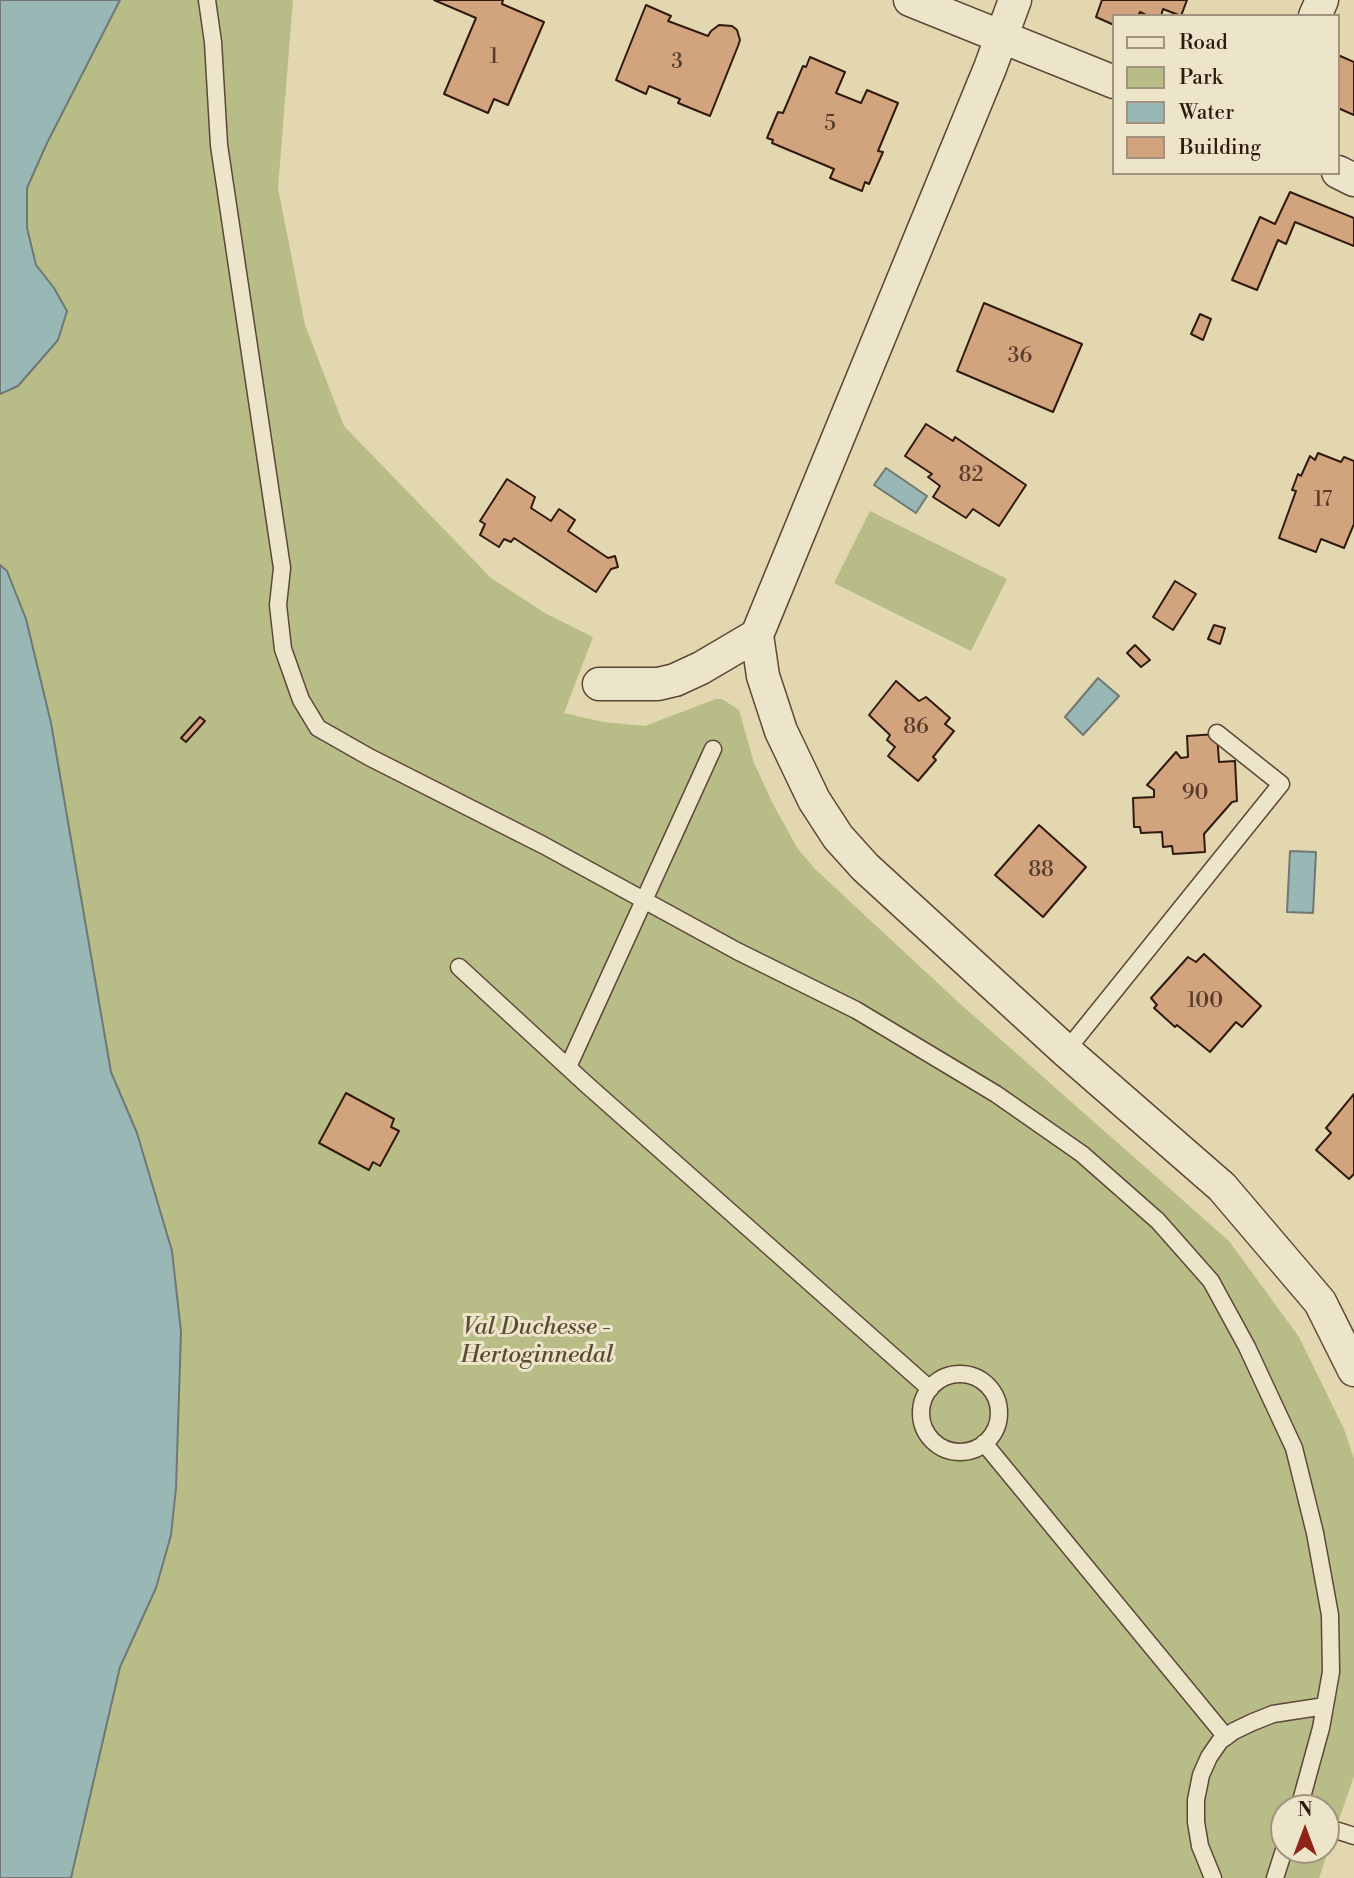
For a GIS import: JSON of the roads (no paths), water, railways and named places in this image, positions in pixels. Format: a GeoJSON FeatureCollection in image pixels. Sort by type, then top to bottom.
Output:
{"type":"FeatureCollection","features":[{"type":"Feature","properties":{"kind":"street"},"geometry":{"type":"LineString","coordinates":[[911,0],[1112,81]]}},
{"type":"Feature","properties":{"kind":"street"},"geometry":{"type":"LineString","coordinates":[[1015,0],[757,635],[763,676],[781,731],[814,800],[838,837],[865,867],[1066,1051],[1222,1187],[1320,1302],[1354,1370]]}},
{"type":"Feature","properties":{"kind":"street"},"geometry":{"type":"LineString","coordinates":[[599,684],[658,684],[674,680],[701,668],[757,635]]}},
{"type":"Feature","properties":{"kind":"lane"},"geometry":{"type":"LineString","coordinates":[[207,0],[213,42],[219,145],[282,568],[278,605],[283,649],[301,700],[318,728],[369,757],[543,845],[737,951],[856,1010],[996,1094],[1082,1154],[1158,1221],[1211,1281],[1247,1347],[1294,1448],[1315,1533],[1330,1615],[1331,1672],[1303,1794]]}},
{"type":"Feature","properties":{"kind":"lane"},"geometry":{"type":"LineString","coordinates":[[1066,1051],[1281,784],[1217,733]]}},
{"type":"Feature","properties":{"kind":"lane"},"geometry":{"type":"LineString","coordinates":[[568,1068],[713,749]]}},
{"type":"Feature","properties":{"kind":"lane"},"geometry":{"type":"LineString","coordinates":[[459,967],[568,1068],[930,1389]]}},
{"type":"Feature","properties":{"kind":"lane"},"geometry":{"type":"LineString","coordinates":[[959,1374],[973,1376],[984,1382],[993,1391],[998,1404],[996,1429],[984,1443],[965,1451],[941,1447],[925,1429],[922,1417],[922,1404],[930,1389],[947,1376],[959,1374]]}},
{"type":"Feature","properties":{"kind":"lane"},"geometry":{"type":"LineString","coordinates":[[984,1443],[1226,1737]]}},
{"type":"Feature","properties":{"kind":"lane"},"geometry":{"type":"LineString","coordinates":[[1213,1878],[1200,1846],[1196,1800],[1201,1774],[1209,1756],[1226,1737],[1253,1721],[1273,1714],[1325,1706]]}},
{"type":"Feature","properties":{"kind":"water"},"geometry":{"type":"Polygon","coordinates":[[[0,0],[120,0],[27,188],[27,228],[36,265],[67,311],[58,340],[18,386],[0,394],[0,0]]]}},
{"type":"Feature","properties":{"kind":"water"},"geometry":{"type":"Polygon","coordinates":[[[886,468],[927,496],[916,513],[874,485],[886,468]]]}},
{"type":"Feature","properties":{"kind":"water"},"geometry":{"type":"Polygon","coordinates":[[[0,565],[7,571],[26,619],[51,723],[111,1072],[137,1133],[172,1251],[181,1332],[176,1488],[171,1535],[156,1588],[120,1667],[71,1878],[0,1878],[0,565]]]}},
{"type":"Feature","properties":{"kind":"water"},"geometry":{"type":"Polygon","coordinates":[[[1098,678],[1119,696],[1083,735],[1065,717],[1098,678]]]}},
{"type":"Feature","properties":{"kind":"water"},"geometry":{"type":"Polygon","coordinates":[[[1290,851],[1316,852],[1313,913],[1287,912],[1290,851]]]}},
{"type":"Feature","properties":{"kind":"park label","name":"Val Duchesse - Hertoginnedal"},"geometry":{"type":"Point","coordinates":[537,1342]}}]}
